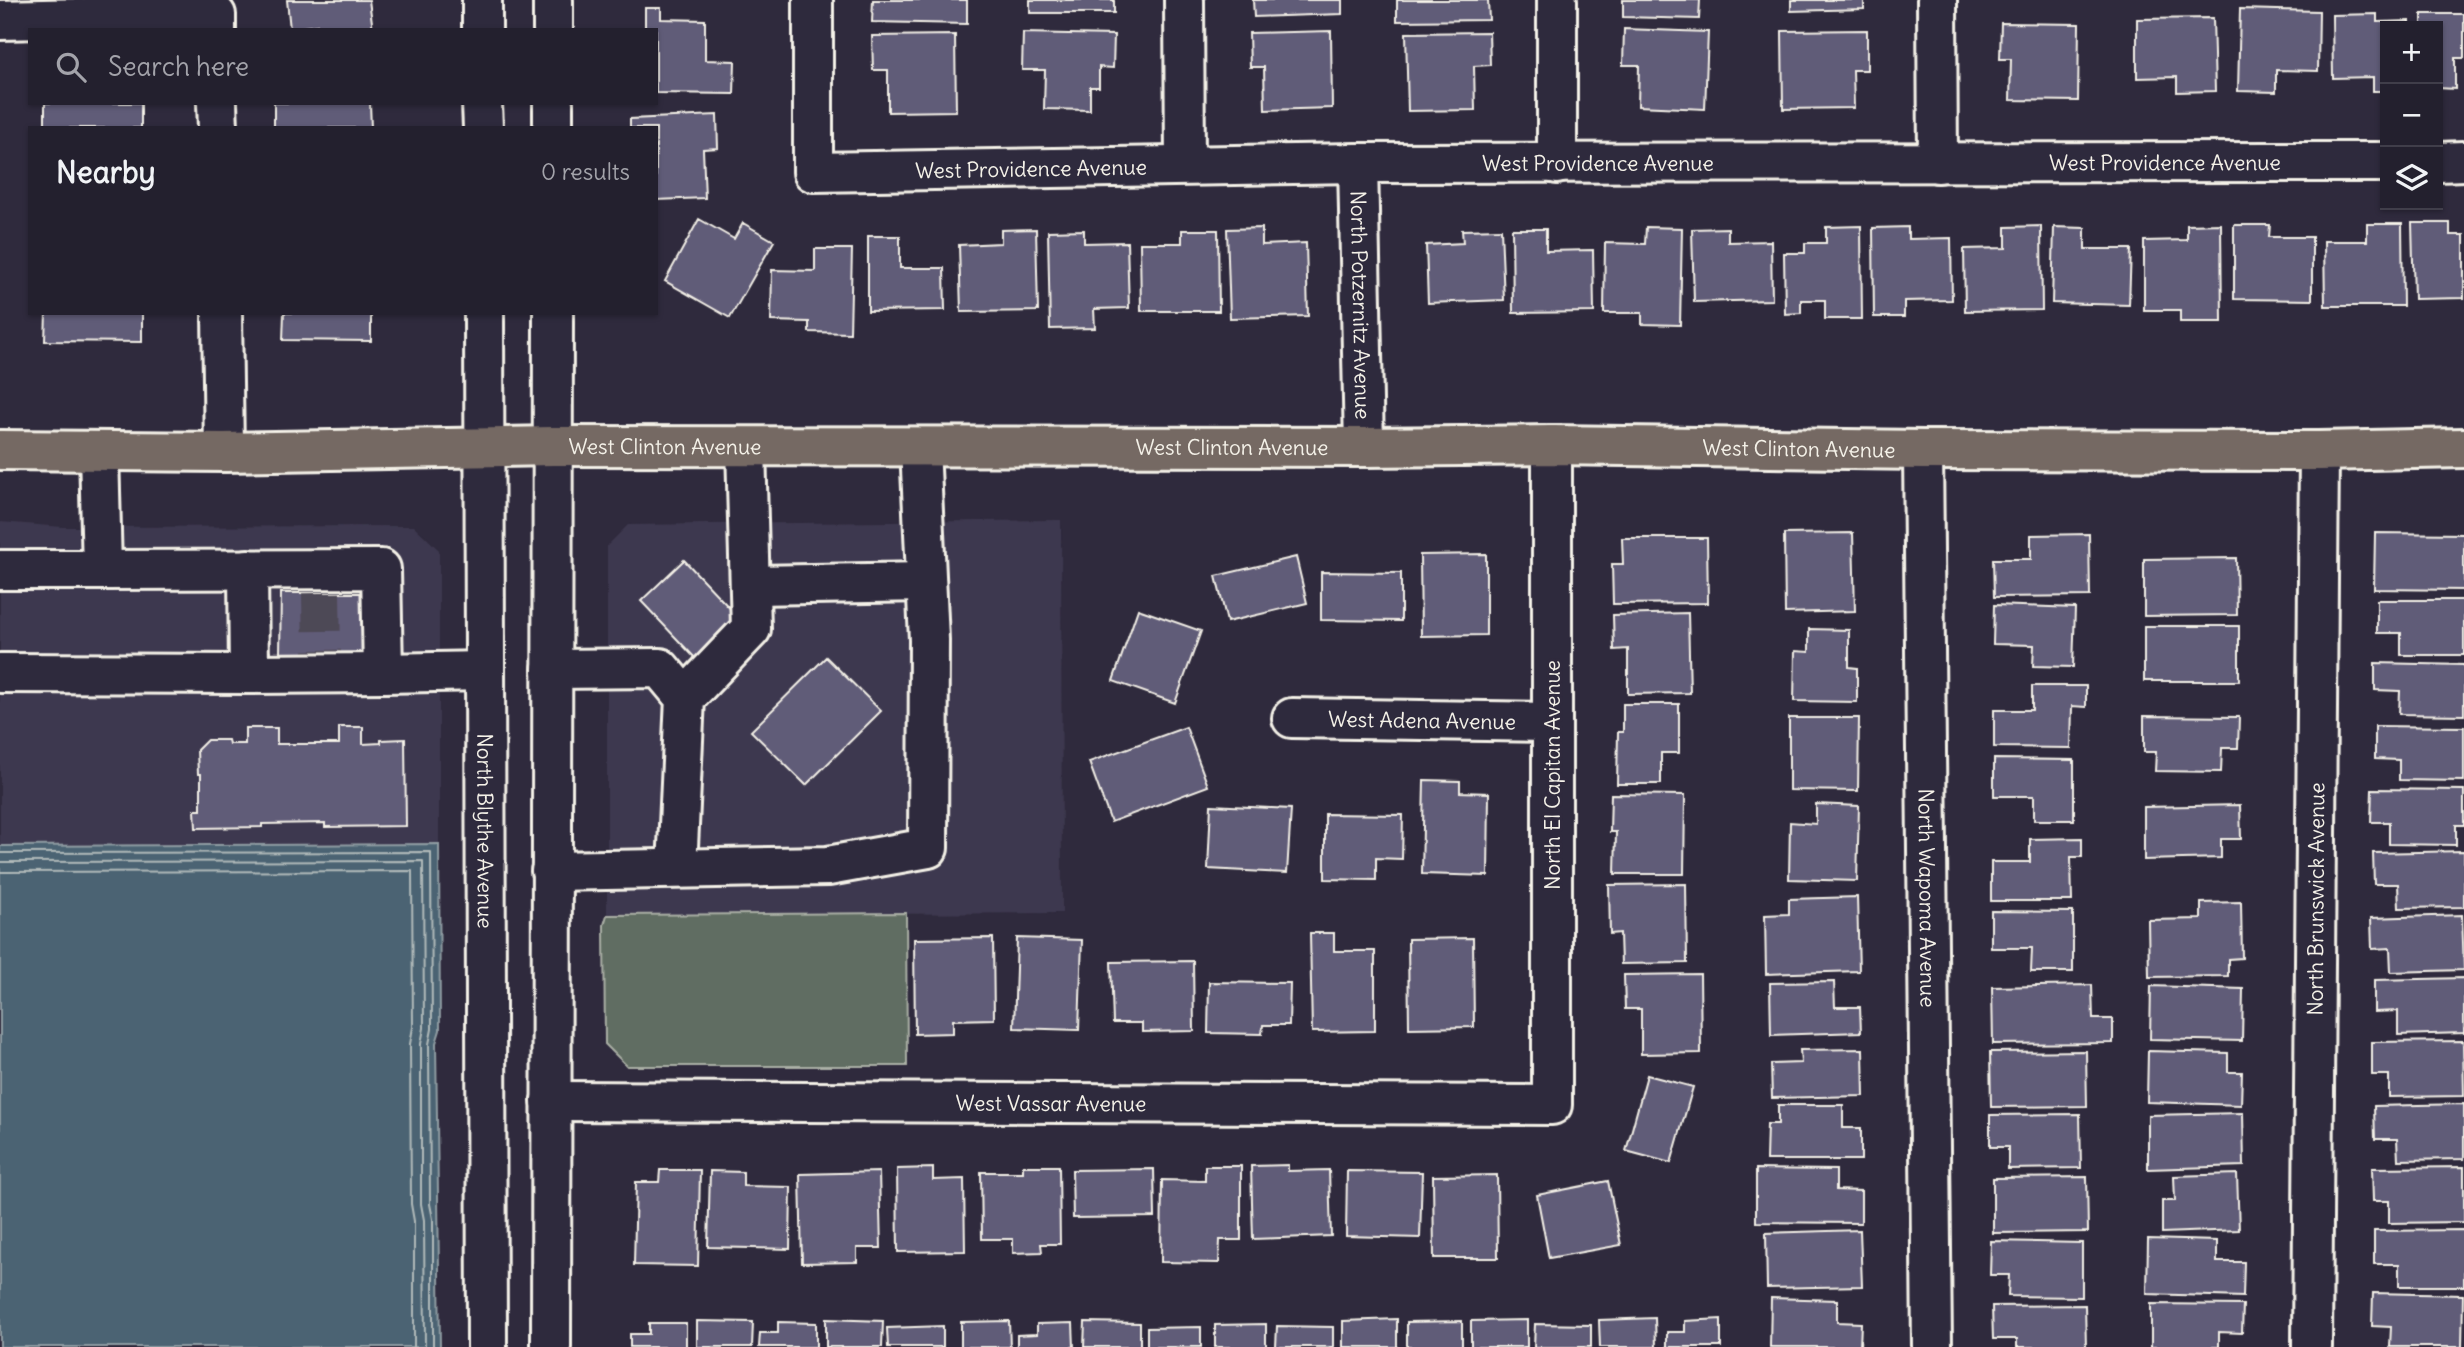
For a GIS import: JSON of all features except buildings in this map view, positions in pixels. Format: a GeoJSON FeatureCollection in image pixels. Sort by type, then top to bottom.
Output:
{"type":"FeatureCollection","features":[{"type":"Feature","properties":{"kind":"main road","name":"West Clinton Avenue"},"geometry":{"type":"LineString","coordinates":[[0,450],[224,452],[552,446],[1552,445],[1923,450],[2319,451],[2464,448]]}},
{"type":"Feature","properties":{"kind":"street"},"geometry":{"type":"LineString","coordinates":[[482,0],[482,28]]}},
{"type":"Feature","properties":{"kind":"street"},"geometry":{"type":"LineString","coordinates":[[553,0],[553,28]]}},
{"type":"Feature","properties":{"kind":"street","name":"West Providence Avenue"},"geometry":{"type":"LineString","coordinates":[[813,0],[813,172],[1358,163],[2380,162]]}},
{"type":"Feature","properties":{"kind":"street"},"geometry":{"type":"LineString","coordinates":[[1184,0],[1185,165]]}},
{"type":"Feature","properties":{"kind":"street"},"geometry":{"type":"LineString","coordinates":[[1557,0],[1557,164]]}},
{"type":"Feature","properties":{"kind":"street"},"geometry":{"type":"LineString","coordinates":[[1937,0],[1938,163]]}},
{"type":"Feature","properties":{"kind":"street"},"geometry":{"type":"LineString","coordinates":[[0,20],[216,23]]}},
{"type":"Feature","properties":{"kind":"street"},"geometry":{"type":"LineString","coordinates":[[217,105],[218,126]]}},
{"type":"Feature","properties":{"kind":"street"},"geometry":{"type":"LineString","coordinates":[[482,105],[482,126]]}},
{"type":"Feature","properties":{"kind":"street"},"geometry":{"type":"LineString","coordinates":[[553,105],[553,126]]}},
{"type":"Feature","properties":{"kind":"street"},"geometry":{"type":"LineString","coordinates":[[2443,162],[2464,162]]}},
{"type":"Feature","properties":{"kind":"street","name":"North Potzernitz Avenue"},"geometry":{"type":"LineString","coordinates":[[1358,163],[1364,447]]}},
{"type":"Feature","properties":{"kind":"street"},"geometry":{"type":"LineString","coordinates":[[222,315],[224,452]]}},
{"type":"Feature","properties":{"kind":"street","name":"North Blythe Avenue"},"geometry":{"type":"LineString","coordinates":[[484,315],[487,1347]]}},
{"type":"Feature","properties":{"kind":"street"},"geometry":{"type":"LineString","coordinates":[[551,1347],[553,315]]}},
{"type":"Feature","properties":{"kind":"street","name":"North El Capitan Avenue"},"geometry":{"type":"LineString","coordinates":[[1552,445],[1552,1105]]}},
{"type":"Feature","properties":{"kind":"street"},"geometry":{"type":"LineString","coordinates":[[684,698],[751,629],[746,447]]}},
{"type":"Feature","properties":{"kind":"street"},"geometry":{"type":"LineString","coordinates":[[551,871],[828,866],[928,848],[929,640],[920,447]]}},
{"type":"Feature","properties":{"kind":"street","name":"North Wapoma Avenue"},"geometry":{"type":"LineString","coordinates":[[1923,450],[1932,1347]]}},
{"type":"Feature","properties":{"kind":"street"},"geometry":{"type":"LineString","coordinates":[[99,451],[102,570]]}},
{"type":"Feature","properties":{"kind":"street","name":"North Brunswick Avenue"},"geometry":{"type":"LineString","coordinates":[[2312,1347],[2319,451]]}},
{"type":"Feature","properties":{"kind":"street"},"geometry":{"type":"LineString","coordinates":[[0,570],[248,569],[321,581],[382,569],[383,673]]}},
{"type":"Feature","properties":{"kind":"street"},"geometry":{"type":"LineString","coordinates":[[248,569],[249,674]]}},
{"type":"Feature","properties":{"kind":"street"},"geometry":{"type":"LineString","coordinates":[[750,585],[926,582]]}},
{"type":"Feature","properties":{"kind":"street"},"geometry":{"type":"LineString","coordinates":[[0,673],[249,674],[322,664],[383,673],[485,671]]}},
{"type":"Feature","properties":{"kind":"street"},"geometry":{"type":"LineString","coordinates":[[552,669],[660,668],[684,698],[677,868]]}},
{"type":"Feature","properties":{"kind":"street","name":"West Adena Avenue"},"geometry":{"type":"LineString","coordinates":[[1292,718],[1552,722]]}},
{"type":"Feature","properties":{"kind":"street","name":"West Vassar Avenue"},"geometry":{"type":"LineString","coordinates":[[551,1101],[1552,1105]]}},
{"type":"Feature","properties":{"kind":"shaded area"},"geometry":{"type":"Polygon","coordinates":[[[1061,520],[1062,913],[607,915],[607,546],[628,525],[1061,520]]]}},
{"type":"Feature","properties":{"kind":"shaded area"},"geometry":{"type":"Polygon","coordinates":[[[0,522],[63,527],[414,526],[439,550],[439,844],[0,846],[0,522]]]}},
{"type":"Feature","properties":{"kind":"green space"},"geometry":{"type":"Polygon","coordinates":[[[906,913],[907,1066],[627,1066],[605,1044],[604,925],[607,915],[906,913]]]}},
{"type":"Feature","properties":{"kind":"water"},"geometry":{"type":"Polygon","coordinates":[[[439,844],[440,1030],[436,1043],[440,1347],[0,1347],[0,846],[439,844]]]}},
{"type":"Feature","properties":{"kind":"tunnel"},"geometry":{"type":"LineString","coordinates":[[321,593],[322,654]]}}]}
